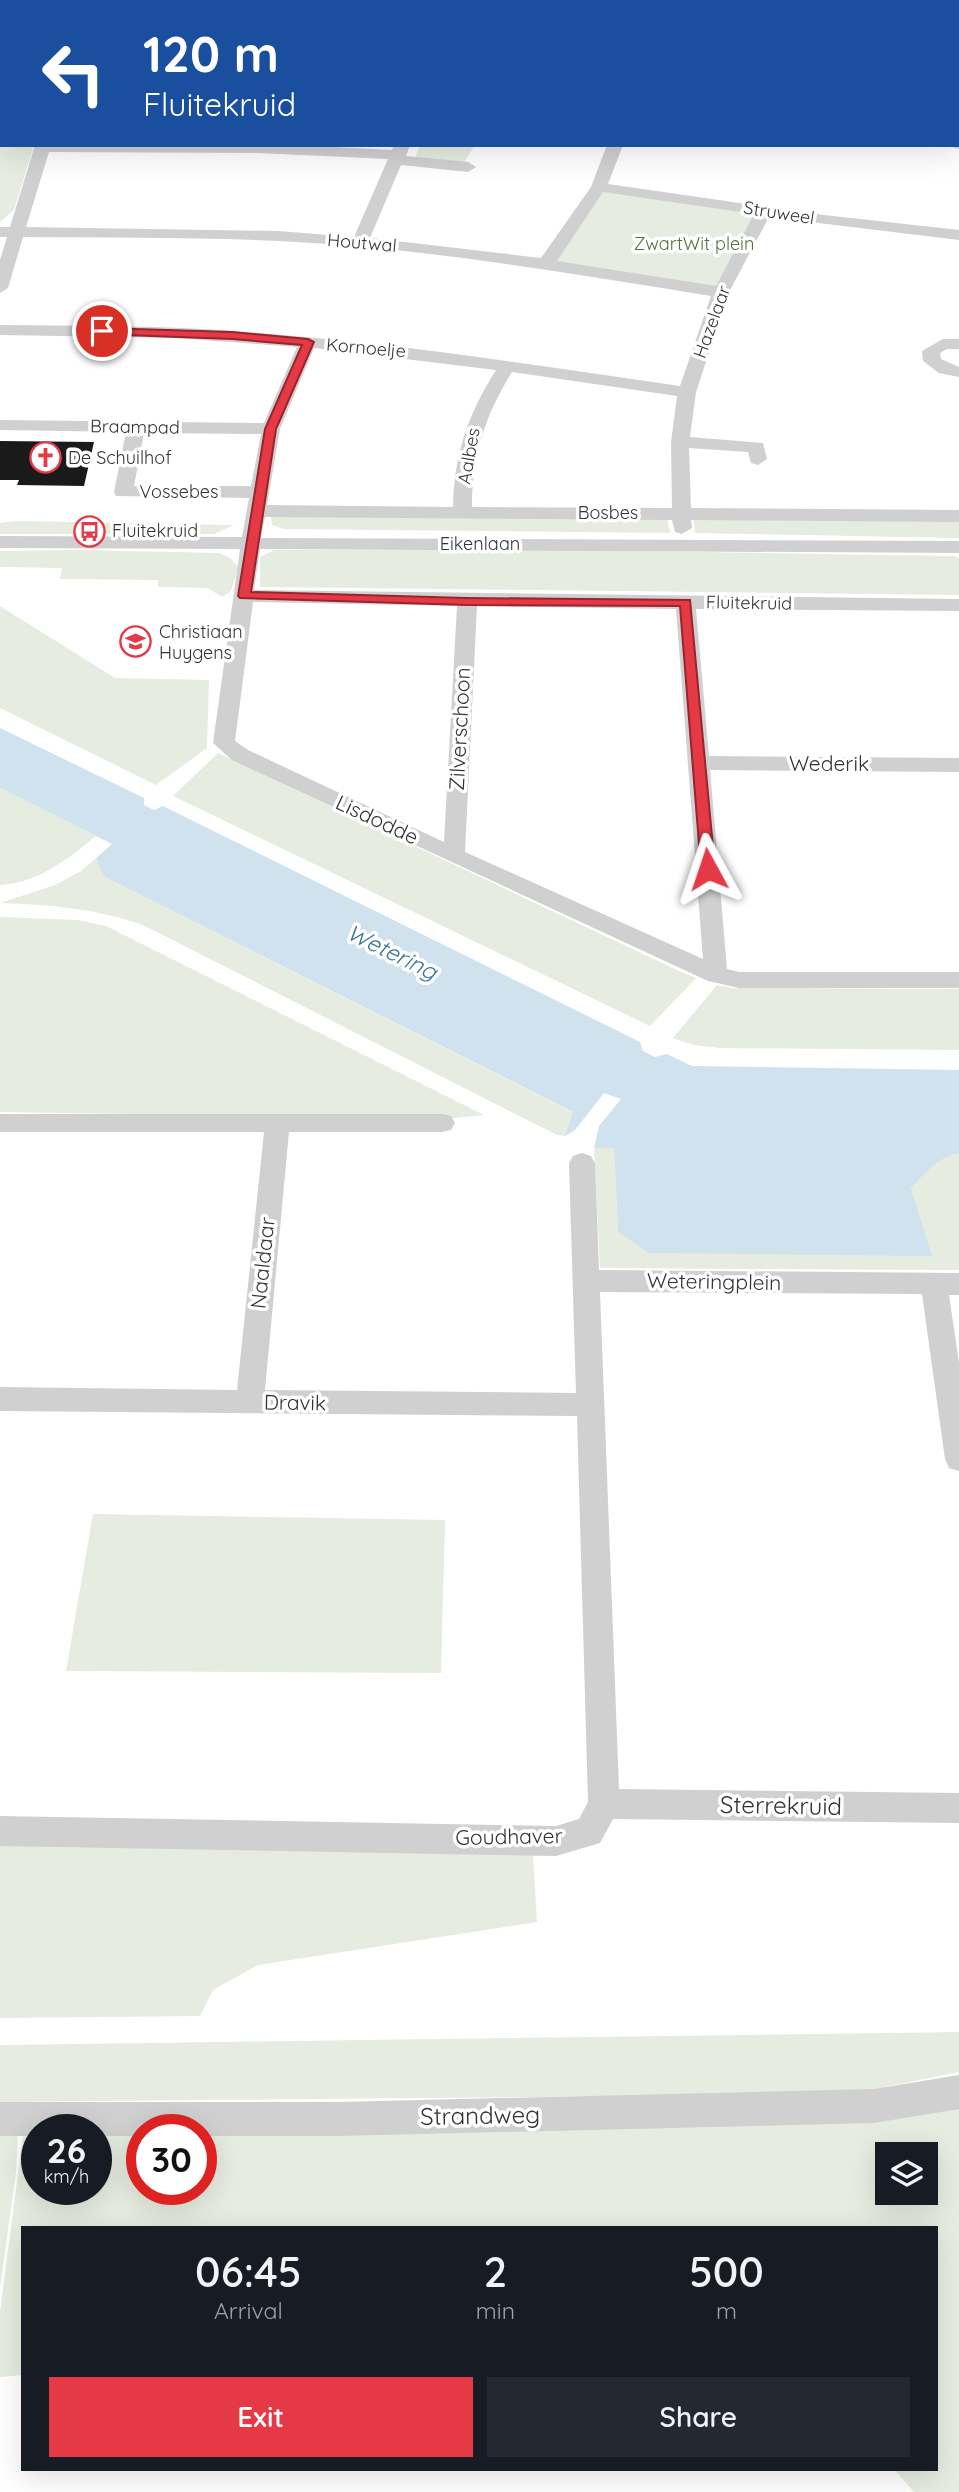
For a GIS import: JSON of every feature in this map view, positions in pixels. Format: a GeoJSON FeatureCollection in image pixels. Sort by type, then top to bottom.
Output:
{"type":"FeatureCollection","features":[{"type":"Feature","properties":{"kind":"street"},"geometry":{"type":"LineString","coordinates":[[0,288],[43,147]]}},
{"type":"Feature","properties":{"kind":"street"},"geometry":{"type":"LineString","coordinates":[[150,147],[399,154],[468,167]]}},
{"type":"Feature","properties":{"kind":"street"},"geometry":{"type":"LineString","coordinates":[[546,264],[599,187],[614,147]]}},
{"type":"Feature","properties":{"kind":"street"},"geometry":{"type":"LineString","coordinates":[[360,242],[399,154]]}},
{"type":"Feature","properties":{"kind":"street","name":"Struweel"},"geometry":{"type":"LineString","coordinates":[[599,187],[765,209],[806,218],[959,235]]}},
{"type":"Feature","properties":{"kind":"street","name":"Hazelaar"},"geometry":{"type":"LineString","coordinates":[[684,544],[679,513],[680,442],[687,392],[721,292],[765,209]]}},
{"type":"Feature","properties":{"kind":"street","name":"Houtwal"},"geometry":{"type":"LineString","coordinates":[[0,232],[278,236],[360,242],[546,264],[721,292]]}},
{"type":"Feature","properties":{"kind":"street","name":"Kornoelje"},"geometry":{"type":"LineString","coordinates":[[0,330],[166,333],[308,342],[418,353],[687,392]]}},
{"type":"Feature","properties":{"kind":"street"},"geometry":{"type":"LineString","coordinates":[[251,542],[271,429],[308,342]]}},
{"type":"Feature","properties":{"kind":"street"},"geometry":{"type":"LineString","coordinates":[[959,344],[943,344],[931,351],[932,361],[945,369],[959,372]]}},
{"type":"Feature","properties":{"kind":"street","name":"Aalbes"},"geometry":{"type":"LineString","coordinates":[[462,513],[462,471],[470,430],[507,366]]}},
{"type":"Feature","properties":{"kind":"street","name":"Braampad"},"geometry":{"type":"LineString","coordinates":[[0,425],[271,429]]}},
{"type":"Feature","properties":{"kind":"street","name":"Vossebes"},"geometry":{"type":"LineString","coordinates":[[136,427],[123,492],[258,501]]}},
{"type":"Feature","properties":{"kind":"street"},"geometry":{"type":"LineString","coordinates":[[680,442],[756,447],[758,459]]}},
{"type":"Feature","properties":{"kind":"street","name":"Bosbes"},"geometry":{"type":"LineString","coordinates":[[258,501],[462,513],[959,516]]}},
{"type":"Feature","properties":{"kind":"street","name":"Eikenlaan"},"geometry":{"type":"LineString","coordinates":[[0,542],[959,547]]}},
{"type":"Feature","properties":{"kind":"street","name":"Lisdodde"},"geometry":{"type":"LineString","coordinates":[[251,542],[225,743],[240,755],[716,975]]}},
{"type":"Feature","properties":{"kind":"street","name":"Fluitekruid"},"geometry":{"type":"LineString","coordinates":[[244,596],[467,602],[959,605]]}},
{"type":"Feature","properties":{"kind":"street","name":"Zilverschoon"},"geometry":{"type":"LineString","coordinates":[[454,856],[467,602]]}},
{"type":"Feature","properties":{"kind":"street"},"geometry":{"type":"LineString","coordinates":[[685,602],[716,975],[739,980],[959,980]]}},
{"type":"Feature","properties":{"kind":"street","name":"Wederik"},"geometry":{"type":"LineString","coordinates":[[699,763],[959,765]]}},
{"type":"Feature","properties":{"kind":"street"},"geometry":{"type":"LineString","coordinates":[[0,1123],[442,1123]]}},
{"type":"Feature","properties":{"kind":"street","name":"Naaldaar"},"geometry":{"type":"LineString","coordinates":[[250,1402],[277,1123]]}},
{"type":"Feature","properties":{"kind":"street"},"geometry":{"type":"LineString","coordinates":[[582,1163],[604,1804]]}},
{"type":"Feature","properties":{"kind":"street","name":"Weteringplein"},"geometry":{"type":"LineString","coordinates":[[586,1281],[946,1284]]}},
{"type":"Feature","properties":{"kind":"street"},"geometry":{"type":"LineString","coordinates":[[946,1284],[959,1459]]}},
{"type":"Feature","properties":{"kind":"street","name":"Dravik"},"geometry":{"type":"LineString","coordinates":[[0,1399],[590,1405]]}},
{"type":"Feature","properties":{"kind":"street","name":"Sterrekruid"},"geometry":{"type":"LineString","coordinates":[[604,1804],[959,1808]]}},
{"type":"Feature","properties":{"kind":"street","name":"Goudhaver"},"geometry":{"type":"LineString","coordinates":[[0,1831],[556,1841],[589,1832],[604,1804]]}},
{"type":"Feature","properties":{"kind":"street","name":"Strandweg"},"geometry":{"type":"LineString","coordinates":[[0,2119],[351,2119],[874,2106],[959,2092]]}},
{"type":"Feature","properties":{"kind":"green space"},"geometry":{"type":"Polygon","coordinates":[[[0,147],[33,147],[14,210],[0,222],[0,147]]]}},
{"type":"Feature","properties":{"kind":"green space"},"geometry":{"type":"Polygon","coordinates":[[[419,147],[474,147],[464,162],[415,158],[419,147]]]}},
{"type":"Feature","properties":{"kind":"green space","name":"ZwartWit plein"},"geometry":{"type":"Polygon","coordinates":[[[599,187],[765,209],[721,292],[546,264],[599,187]]]}},
{"type":"Feature","properties":{"kind":"green space"},"geometry":{"type":"Polygon","coordinates":[[[282,514],[667,517],[670,533],[283,529],[272,525],[271,517],[282,514]]]}},
{"type":"Feature","properties":{"kind":"green space"},"geometry":{"type":"Polygon","coordinates":[[[693,517],[959,518],[959,538],[695,533],[693,517]]]}},
{"type":"Feature","properties":{"kind":"green space"},"geometry":{"type":"Polygon","coordinates":[[[15,521],[234,525],[214,534],[0,534],[0,523],[15,521]]]}},
{"type":"Feature","properties":{"kind":"green space"},"geometry":{"type":"Polygon","coordinates":[[[274,550],[578,550],[954,556],[959,558],[959,595],[260,587],[260,557],[274,550]]]}},
{"type":"Feature","properties":{"kind":"green space"},"geometry":{"type":"Polygon","coordinates":[[[0,551],[220,553],[230,558],[238,567],[231,591],[222,597],[208,588],[158,587],[158,580],[60,579],[62,568],[0,567],[0,551]]]}},
{"type":"Feature","properties":{"kind":"green space"},"geometry":{"type":"Polygon","coordinates":[[[0,606],[115,678],[209,680],[207,748],[156,785],[0,708],[0,606]]]}},
{"type":"Feature","properties":{"kind":"green space"},"geometry":{"type":"Polygon","coordinates":[[[218,753],[696,978],[650,1026],[173,796],[218,753]]]}},
{"type":"Feature","properties":{"kind":"green space"},"geometry":{"type":"Polygon","coordinates":[[[0,788],[96,836],[40,875],[0,885],[0,788]]]}},
{"type":"Feature","properties":{"kind":"green space"},"geometry":{"type":"Polygon","coordinates":[[[96,858],[103,876],[574,1113],[565,1136],[557,1135],[143,925],[72,908],[0,903],[55,885],[81,871],[96,858]]]}},
{"type":"Feature","properties":{"kind":"green space"},"geometry":{"type":"Polygon","coordinates":[[[0,917],[78,920],[106,926],[484,1115],[444,1119],[0,1112],[0,917]]]}},
{"type":"Feature","properties":{"kind":"green space"},"geometry":{"type":"Polygon","coordinates":[[[717,985],[734,988],[959,989],[959,1050],[719,1048],[694,1045],[673,1038],[717,985]]]}},
{"type":"Feature","properties":{"kind":"green space"},"geometry":{"type":"Polygon","coordinates":[[[614,1147],[618,1232],[931,1255],[911,1188],[939,1162],[959,1154],[959,1270],[600,1268],[594,1148],[614,1147]]]}},
{"type":"Feature","properties":{"kind":"green space"},"geometry":{"type":"Polygon","coordinates":[[[93,1514],[445,1520],[441,1673],[66,1671],[93,1514]]]}},
{"type":"Feature","properties":{"kind":"green space"},"geometry":{"type":"Polygon","coordinates":[[[0,1845],[533,1852],[537,1922],[258,1965],[213,1990],[200,2016],[0,2018],[0,1845]]]}},
{"type":"Feature","properties":{"kind":"green space"},"geometry":{"type":"Polygon","coordinates":[[[959,2032],[959,2072],[851,2094],[0,2102],[0,2045],[959,2032]]]}},
{"type":"Feature","properties":{"kind":"green space"},"geometry":{"type":"Polygon","coordinates":[[[959,2099],[959,2492],[914,2492],[896,2471],[938,2471],[938,2226],[21,2226],[21,2375],[0,2377],[0,2312],[21,2150],[21,2205],[112,2205],[112,2124],[126,2124],[126,2205],[217,2205],[217,2121],[959,2099]]]}},
{"type":"Feature","properties":{"kind":"green space"},"geometry":{"type":"Polygon","coordinates":[[[0,2130],[18,2130],[16,2172],[0,2287],[0,2130]]]}},
{"type":"Feature","properties":{"kind":"water","name":"Wetering"},"geometry":{"type":"Polygon","coordinates":[[[0,728],[144,798],[144,805],[154,810],[163,806],[640,1042],[643,1051],[655,1057],[667,1054],[692,1066],[959,1070],[959,1154],[939,1162],[911,1188],[932,1256],[649,1253],[618,1232],[614,1148],[594,1148],[599,1126],[621,1099],[604,1093],[575,1130],[565,1136],[573,1112],[103,876],[96,858],[112,844],[0,788],[0,728]]]}},
{"type":"Feature","properties":{"kind":"building","name":"De Schuilhof"},"geometry":{"type":"Polygon","coordinates":[[[0,441],[94,442],[84,486],[17,485],[19,480],[0,480],[0,441]]]}},
{"type":"Feature","properties":{"kind":"place","name":"De Schuilhof"},"geometry":{"type":"Point","coordinates":[45,458]}},
{"type":"Feature","properties":{"kind":"place","name":"Fluitekruid"},"geometry":{"type":"Point","coordinates":[89,531]}},
{"type":"Feature","properties":{"kind":"place","name":"Christiaan Huygens"},"geometry":{"type":"Point","coordinates":[136,642]}},
{"type":"Feature","properties":{"kind":"route"},"geometry":{"type":"LineString","coordinates":[[102,331],[308,342],[271,429],[244,596],[467,602],[685,602],[708,869]]}}]}
